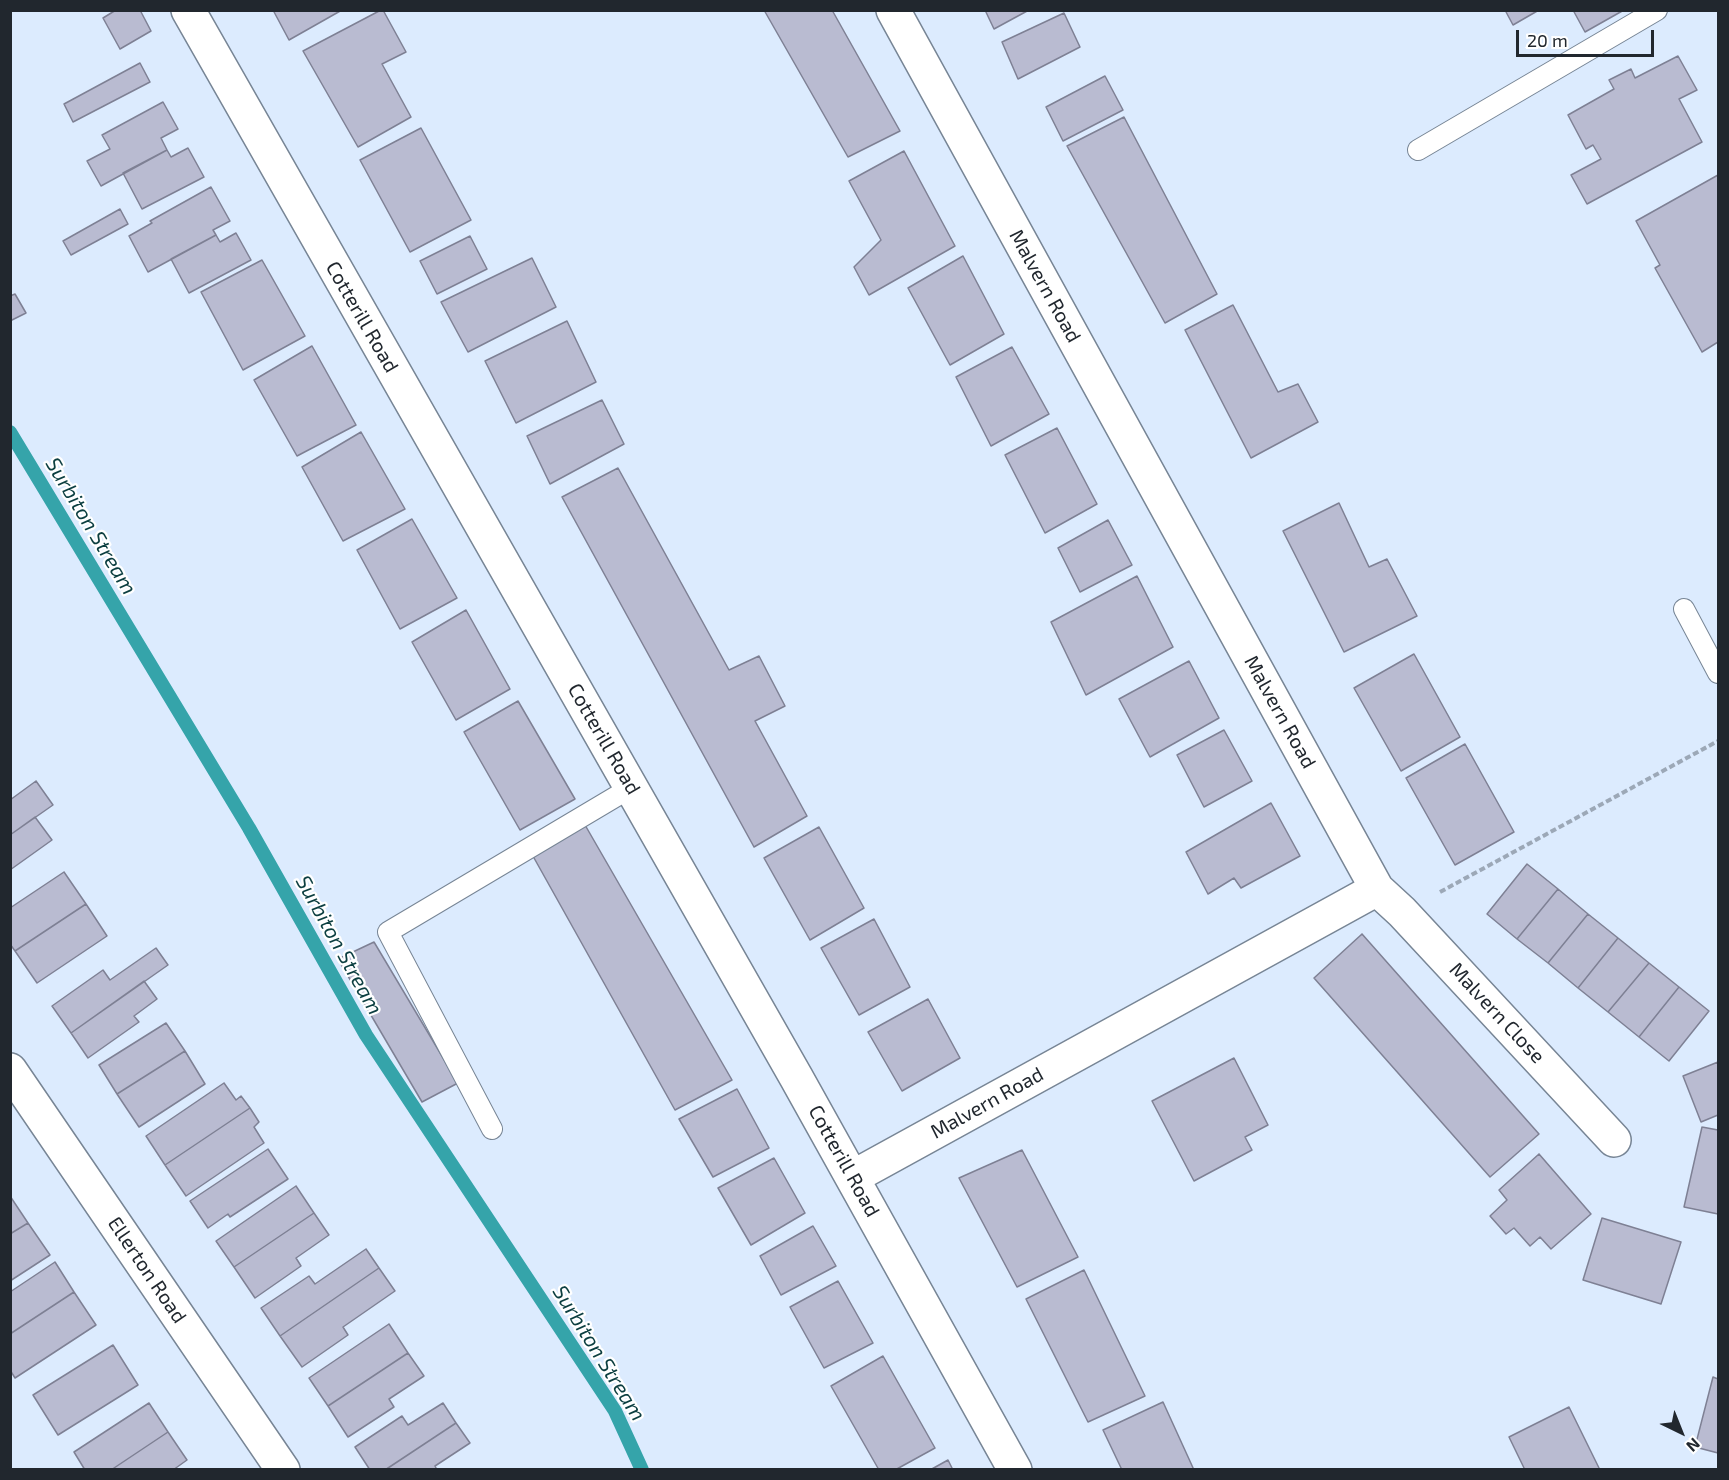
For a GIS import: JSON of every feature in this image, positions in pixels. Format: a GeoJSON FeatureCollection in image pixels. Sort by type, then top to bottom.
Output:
{"type":"FeatureCollection","features":[{"type":"Feature","properties":{"kind":"street","name":"Cotterill Road"},"geometry":{"type":"LineString","coordinates":[[188,10],[853,1177],[1015,1470]]}},
{"type":"Feature","properties":{"kind":"street","name":"Malvern Road"},"geometry":{"type":"LineString","coordinates":[[853,1177],[1377,889],[893,10]]}},
{"type":"Feature","properties":{"kind":"street","name":"Malvern Close"},"geometry":{"type":"LineString","coordinates":[[1377,889],[1402,912],[1614,1140]]}},
{"type":"Feature","properties":{"kind":"street","name":"Ellerton Road"},"geometry":{"type":"LineString","coordinates":[[10,1070],[283,1470]]}},
{"type":"Feature","properties":{"kind":"lane"},"geometry":{"type":"LineString","coordinates":[[1418,150],[1657,10]]}},
{"type":"Feature","properties":{"kind":"lane"},"geometry":{"type":"LineString","coordinates":[[1684,609],[1719,673]]}},
{"type":"Feature","properties":{"kind":"lane"},"geometry":{"type":"LineString","coordinates":[[492,1130],[388,932],[632,787]]}},
{"type":"Feature","properties":{"kind":"path"},"geometry":{"type":"LineString","coordinates":[[1402,912],[1719,741]]}},
{"type":"Feature","properties":{"kind":"building"},"geometry":{"type":"Polygon","coordinates":[[[116,10],[140,10],[151,31],[120,49],[103,18],[116,10]]]}},
{"type":"Feature","properties":{"kind":"building"},"geometry":{"type":"Polygon","coordinates":[[[273,10],[342,10],[289,40],[273,10]]]}},
{"type":"Feature","properties":{"kind":"building"},"geometry":{"type":"Polygon","coordinates":[[[381,10],[406,52],[382,64],[411,117],[358,147],[303,51],[381,10]]]}},
{"type":"Feature","properties":{"kind":"building"},"geometry":{"type":"Polygon","coordinates":[[[764,10],[832,10],[900,131],[848,157],[764,10]]]}},
{"type":"Feature","properties":{"kind":"building"},"geometry":{"type":"Polygon","coordinates":[[[985,10],[1029,10],[994,29],[985,10]]]}},
{"type":"Feature","properties":{"kind":"building"},"geometry":{"type":"Polygon","coordinates":[[[1505,10],[1539,10],[1513,25],[1505,10]]]}},
{"type":"Feature","properties":{"kind":"building"},"geometry":{"type":"Polygon","coordinates":[[[1573,10],[1624,10],[1585,32],[1573,10]]]}},
{"type":"Feature","properties":{"kind":"building"},"geometry":{"type":"Polygon","coordinates":[[[1064,13],[1080,47],[1018,79],[1002,42],[1064,13]]]}},
{"type":"Feature","properties":{"kind":"building"},"geometry":{"type":"Polygon","coordinates":[[[1678,56],[1697,90],[1679,99],[1702,142],[1587,204],[1571,175],[1601,159],[1593,145],[1586,149],[1568,115],[1614,89],[1609,80],[1631,69],[1635,78],[1678,56]]]}},
{"type":"Feature","properties":{"kind":"building"},"geometry":{"type":"Polygon","coordinates":[[[140,63],[150,82],[73,122],[64,104],[140,63]]]}},
{"type":"Feature","properties":{"kind":"building"},"geometry":{"type":"Polygon","coordinates":[[[1105,76],[1123,110],[1063,141],[1046,107],[1105,76]]]}},
{"type":"Feature","properties":{"kind":"building"},"geometry":{"type":"Polygon","coordinates":[[[163,102],[178,129],[161,138],[167,150],[101,186],[87,161],[110,149],[102,135],[163,102]]]}},
{"type":"Feature","properties":{"kind":"building"},"geometry":{"type":"Polygon","coordinates":[[[1124,117],[1217,294],[1165,323],[1067,146],[1124,117]]]}},
{"type":"Feature","properties":{"kind":"building"},"geometry":{"type":"Polygon","coordinates":[[[421,128],[471,220],[410,252],[360,160],[421,128]]]}},
{"type":"Feature","properties":{"kind":"building"},"geometry":{"type":"Polygon","coordinates":[[[188,148],[204,177],[142,209],[123,173],[167,150],[171,157],[188,148]]]}},
{"type":"Feature","properties":{"kind":"building"},"geometry":{"type":"Polygon","coordinates":[[[904,151],[955,246],[869,295],[854,267],[881,240],[849,181],[904,151]]]}},
{"type":"Feature","properties":{"kind":"building"},"geometry":{"type":"Polygon","coordinates":[[[1718,175],[1718,342],[1702,352],[1655,268],[1660,265],[1636,221],[1718,175]]]}},
{"type":"Feature","properties":{"kind":"building"},"geometry":{"type":"Polygon","coordinates":[[[211,187],[230,221],[213,230],[216,235],[148,272],[129,236],[152,223],[150,221],[211,187]]]}},
{"type":"Feature","properties":{"kind":"building"},"geometry":{"type":"Polygon","coordinates":[[[120,209],[128,224],[71,255],[63,241],[120,209]]]}},
{"type":"Feature","properties":{"kind":"building"},"geometry":{"type":"Polygon","coordinates":[[[236,233],[251,260],[189,293],[171,259],[216,235],[220,242],[236,233]]]}},
{"type":"Feature","properties":{"kind":"building"},"geometry":{"type":"Polygon","coordinates":[[[470,236],[487,269],[437,294],[420,261],[470,236]]]}},
{"type":"Feature","properties":{"kind":"building"},"geometry":{"type":"Polygon","coordinates":[[[963,256],[1004,334],[950,365],[908,288],[963,256]]]}},
{"type":"Feature","properties":{"kind":"building"},"geometry":{"type":"Polygon","coordinates":[[[532,258],[556,307],[468,352],[441,302],[532,258]]]}},
{"type":"Feature","properties":{"kind":"building"},"geometry":{"type":"Polygon","coordinates":[[[262,260],[305,336],[243,370],[201,292],[262,260]]]}},
{"type":"Feature","properties":{"kind":"building"},"geometry":{"type":"Polygon","coordinates":[[[15,294],[26,313],[10,321],[10,296],[15,294]]]}},
{"type":"Feature","properties":{"kind":"building"},"geometry":{"type":"Polygon","coordinates":[[[1233,305],[1278,392],[1298,384],[1318,422],[1251,458],[1185,330],[1233,305]]]}},
{"type":"Feature","properties":{"kind":"building"},"geometry":{"type":"Polygon","coordinates":[[[567,321],[596,382],[516,423],[485,361],[567,321]]]}},
{"type":"Feature","properties":{"kind":"building"},"geometry":{"type":"Polygon","coordinates":[[[312,346],[356,425],[297,456],[254,380],[312,346]]]}},
{"type":"Feature","properties":{"kind":"building"},"geometry":{"type":"Polygon","coordinates":[[[1012,347],[1049,414],[991,446],[956,377],[1012,347]]]}},
{"type":"Feature","properties":{"kind":"building"},"geometry":{"type":"Polygon","coordinates":[[[602,400],[624,444],[550,484],[527,436],[602,400]]]}},
{"type":"Feature","properties":{"kind":"building"},"geometry":{"type":"Polygon","coordinates":[[[1057,428],[1097,504],[1045,533],[1005,455],[1057,428]]]}},
{"type":"Feature","properties":{"kind":"building"},"geometry":{"type":"Polygon","coordinates":[[[361,432],[405,509],[343,541],[302,467],[361,432]]]}},
{"type":"Feature","properties":{"kind":"building"},"geometry":{"type":"Polygon","coordinates":[[[618,468],[729,670],[759,656],[785,706],[755,721],[807,816],[754,847],[562,497],[618,468]]]}},
{"type":"Feature","properties":{"kind":"building"},"geometry":{"type":"Polygon","coordinates":[[[1339,503],[1369,567],[1387,559],[1417,616],[1344,652],[1283,531],[1339,503]]]}},
{"type":"Feature","properties":{"kind":"building"},"geometry":{"type":"Polygon","coordinates":[[[412,519],[457,598],[400,629],[357,550],[412,519]]]}},
{"type":"Feature","properties":{"kind":"building"},"geometry":{"type":"Polygon","coordinates":[[[1108,520],[1132,565],[1080,592],[1058,548],[1108,520]]]}},
{"type":"Feature","properties":{"kind":"building"},"geometry":{"type":"Polygon","coordinates":[[[1137,576],[1173,647],[1086,695],[1051,622],[1137,576]]]}},
{"type":"Feature","properties":{"kind":"building"},"geometry":{"type":"Polygon","coordinates":[[[466,610],[510,689],[456,720],[412,642],[466,610]]]}},
{"type":"Feature","properties":{"kind":"building"},"geometry":{"type":"Polygon","coordinates":[[[1414,654],[1460,737],[1401,771],[1354,688],[1414,654]]]}},
{"type":"Feature","properties":{"kind":"building"},"geometry":{"type":"Polygon","coordinates":[[[1189,661],[1219,718],[1150,757],[1119,699],[1189,661]]]}},
{"type":"Feature","properties":{"kind":"building"},"geometry":{"type":"Polygon","coordinates":[[[518,701],[575,799],[520,830],[464,732],[518,701]]]}},
{"type":"Feature","properties":{"kind":"building"},"geometry":{"type":"Polygon","coordinates":[[[1224,730],[1252,781],[1204,807],[1177,755],[1224,730]]]}},
{"type":"Feature","properties":{"kind":"building"},"geometry":{"type":"Polygon","coordinates":[[[1465,744],[1514,832],[1455,865],[1406,778],[1465,744]]]}},
{"type":"Feature","properties":{"kind":"building"},"geometry":{"type":"Polygon","coordinates":[[[36,781],[53,805],[10,835],[10,800],[36,781]]]}},
{"type":"Feature","properties":{"kind":"building"},"geometry":{"type":"Polygon","coordinates":[[[1271,803],[1300,856],[1241,888],[1234,878],[1208,894],[1186,852],[1271,803]]]}},
{"type":"Feature","properties":{"kind":"building"},"geometry":{"type":"Polygon","coordinates":[[[35,817],[52,840],[10,870],[10,835],[35,817]]]}},
{"type":"Feature","properties":{"kind":"building"},"geometry":{"type":"Polygon","coordinates":[[[581,818],[732,1080],[675,1110],[529,849],[581,818]]]}},
{"type":"Feature","properties":{"kind":"building"},"geometry":{"type":"Polygon","coordinates":[[[819,827],[864,908],[810,940],[764,858],[819,827]]]}},
{"type":"Feature","properties":{"kind":"building"},"geometry":{"type":"Polygon","coordinates":[[[1527,864],[1558,889],[1517,939],[1487,914],[1527,864]]]}},
{"type":"Feature","properties":{"kind":"building"},"geometry":{"type":"Polygon","coordinates":[[[64,872],[86,904],[15,951],[10,944],[10,908],[64,872]]]}},
{"type":"Feature","properties":{"kind":"building"},"geometry":{"type":"Polygon","coordinates":[[[1558,889],[1588,914],[1548,963],[1517,939],[1558,889]]]}},
{"type":"Feature","properties":{"kind":"building"},"geometry":{"type":"Polygon","coordinates":[[[86,904],[107,936],[37,983],[15,951],[86,904]]]}},
{"type":"Feature","properties":{"kind":"building"},"geometry":{"type":"Polygon","coordinates":[[[1588,914],[1618,938],[1578,988],[1548,963],[1588,914]]]}},
{"type":"Feature","properties":{"kind":"building"},"geometry":{"type":"Polygon","coordinates":[[[874,919],[910,987],[859,1015],[821,948],[874,919]]]}},
{"type":"Feature","properties":{"kind":"building"},"geometry":{"type":"Polygon","coordinates":[[[1362,934],[1539,1134],[1490,1177],[1314,978],[1362,934]]]}},
{"type":"Feature","properties":{"kind":"building"},"geometry":{"type":"Polygon","coordinates":[[[1618,938],[1649,963],[1608,1012],[1578,988],[1618,938]]]}},
{"type":"Feature","properties":{"kind":"building"},"geometry":{"type":"Polygon","coordinates":[[[374,942],[458,1083],[422,1102],[338,959],[374,942]]]}},
{"type":"Feature","properties":{"kind":"building"},"geometry":{"type":"Polygon","coordinates":[[[156,948],[168,965],[71,1033],[52,1006],[103,970],[110,980],[156,948]]]}},
{"type":"Feature","properties":{"kind":"building"},"geometry":{"type":"Polygon","coordinates":[[[1649,963],[1679,987],[1639,1037],[1608,1012],[1649,963]]]}},
{"type":"Feature","properties":{"kind":"building"},"geometry":{"type":"Polygon","coordinates":[[[144,981],[157,999],[134,1016],[139,1022],[88,1058],[71,1033],[144,981]]]}},
{"type":"Feature","properties":{"kind":"building"},"geometry":{"type":"Polygon","coordinates":[[[1679,987],[1709,1011],[1669,1061],[1639,1037],[1679,987]]]}},
{"type":"Feature","properties":{"kind":"building"},"geometry":{"type":"Polygon","coordinates":[[[928,999],[960,1058],[902,1091],[868,1032],[928,999]]]}},
{"type":"Feature","properties":{"kind":"building"},"geometry":{"type":"Polygon","coordinates":[[[166,1023],[185,1051],[117,1094],[99,1065],[166,1023]]]}},
{"type":"Feature","properties":{"kind":"building"},"geometry":{"type":"Polygon","coordinates":[[[185,1051],[205,1084],[139,1127],[117,1094],[185,1051]]]}},
{"type":"Feature","properties":{"kind":"building"},"geometry":{"type":"Polygon","coordinates":[[[1234,1058],[1268,1125],[1245,1137],[1252,1150],[1194,1181],[1152,1101],[1234,1058]]]}},
{"type":"Feature","properties":{"kind":"building"},"geometry":{"type":"Polygon","coordinates":[[[1718,1062],[1718,1115],[1701,1122],[1683,1076],[1718,1062]]]}},
{"type":"Feature","properties":{"kind":"building"},"geometry":{"type":"Polygon","coordinates":[[[224,1083],[236,1100],[241,1096],[250,1108],[165,1165],[146,1136],[224,1083]]]}},
{"type":"Feature","properties":{"kind":"building"},"geometry":{"type":"Polygon","coordinates":[[[737,1089],[769,1148],[713,1177],[679,1119],[737,1089]]]}},
{"type":"Feature","properties":{"kind":"building"},"geometry":{"type":"Polygon","coordinates":[[[250,1108],[259,1122],[254,1127],[264,1143],[186,1196],[165,1165],[250,1108]]]}},
{"type":"Feature","properties":{"kind":"building"},"geometry":{"type":"Polygon","coordinates":[[[1702,1127],[1718,1130],[1718,1214],[1684,1207],[1702,1127]]]}},
{"type":"Feature","properties":{"kind":"building"},"geometry":{"type":"Polygon","coordinates":[[[268,1149],[288,1179],[230,1217],[228,1214],[208,1228],[190,1201],[268,1149]]]}},
{"type":"Feature","properties":{"kind":"building"},"geometry":{"type":"Polygon","coordinates":[[[1022,1150],[1078,1257],[1017,1287],[959,1178],[1022,1150]]]}},
{"type":"Feature","properties":{"kind":"building"},"geometry":{"type":"Polygon","coordinates":[[[1539,1154],[1591,1214],[1551,1249],[1540,1237],[1530,1246],[1514,1228],[1506,1234],[1490,1216],[1507,1200],[1499,1190],[1539,1154]]]}},
{"type":"Feature","properties":{"kind":"building"},"geometry":{"type":"Polygon","coordinates":[[[774,1158],[805,1213],[751,1245],[718,1188],[774,1158]]]}},
{"type":"Feature","properties":{"kind":"building"},"geometry":{"type":"Polygon","coordinates":[[[296,1186],[314,1213],[234,1267],[216,1241],[296,1186]]]}},
{"type":"Feature","properties":{"kind":"building"},"geometry":{"type":"Polygon","coordinates":[[[10,1196],[28,1223],[10,1234],[10,1196]]]}},
{"type":"Feature","properties":{"kind":"building"},"geometry":{"type":"Polygon","coordinates":[[[314,1213],[329,1235],[296,1258],[301,1266],[255,1298],[234,1267],[314,1213]]]}},
{"type":"Feature","properties":{"kind":"building"},"geometry":{"type":"Polygon","coordinates":[[[1602,1218],[1681,1242],[1661,1304],[1583,1280],[1602,1218]]]}},
{"type":"Feature","properties":{"kind":"building"},"geometry":{"type":"Polygon","coordinates":[[[28,1223],[50,1255],[10,1281],[10,1234],[28,1223]]]}},
{"type":"Feature","properties":{"kind":"building"},"geometry":{"type":"Polygon","coordinates":[[[813,1226],[836,1266],[781,1295],[760,1256],[813,1226]]]}},
{"type":"Feature","properties":{"kind":"building"},"geometry":{"type":"Polygon","coordinates":[[[366,1249],[379,1268],[280,1336],[261,1308],[309,1276],[315,1284],[366,1249]]]}},
{"type":"Feature","properties":{"kind":"building"},"geometry":{"type":"Polygon","coordinates":[[[55,1262],[74,1292],[10,1334],[10,1292],[55,1262]]]}},
{"type":"Feature","properties":{"kind":"building"},"geometry":{"type":"Polygon","coordinates":[[[379,1268],[395,1291],[343,1327],[348,1335],[302,1367],[280,1336],[379,1268]]]}},
{"type":"Feature","properties":{"kind":"building"},"geometry":{"type":"Polygon","coordinates":[[[1084,1270],[1145,1396],[1088,1422],[1026,1299],[1084,1270]]]}},
{"type":"Feature","properties":{"kind":"building"},"geometry":{"type":"Polygon","coordinates":[[[838,1281],[873,1343],[824,1368],[790,1307],[838,1281]]]}},
{"type":"Feature","properties":{"kind":"building"},"geometry":{"type":"Polygon","coordinates":[[[74,1292],[96,1325],[15,1378],[10,1370],[10,1334],[74,1292]]]}},
{"type":"Feature","properties":{"kind":"building"},"geometry":{"type":"Polygon","coordinates":[[[389,1324],[408,1353],[328,1406],[309,1378],[389,1324]]]}},
{"type":"Feature","properties":{"kind":"building"},"geometry":{"type":"Polygon","coordinates":[[[113,1345],[138,1385],[58,1435],[33,1395],[113,1345]]]}},
{"type":"Feature","properties":{"kind":"building"},"geometry":{"type":"Polygon","coordinates":[[[408,1353],[424,1376],[389,1399],[394,1407],[348,1437],[328,1406],[408,1353]]]}},
{"type":"Feature","properties":{"kind":"building"},"geometry":{"type":"Polygon","coordinates":[[[883,1356],[935,1448],[895,1470],[879,1470],[831,1386],[883,1356]]]}},
{"type":"Feature","properties":{"kind":"building"},"geometry":{"type":"Polygon","coordinates":[[[1713,1377],[1718,1379],[1718,1453],[1695,1447],[1713,1377]]]}},
{"type":"Feature","properties":{"kind":"building"},"geometry":{"type":"Polygon","coordinates":[[[1163,1402],[1194,1470],[1122,1470],[1103,1430],[1163,1402]]]}},
{"type":"Feature","properties":{"kind":"building"},"geometry":{"type":"Polygon","coordinates":[[[149,1403],[168,1432],[111,1470],[85,1470],[74,1452],[149,1403]]]}},
{"type":"Feature","properties":{"kind":"building"},"geometry":{"type":"Polygon","coordinates":[[[443,1403],[456,1423],[385,1470],[370,1470],[355,1447],[402,1416],[408,1425],[443,1403]]]}},
{"type":"Feature","properties":{"kind":"building"},"geometry":{"type":"Polygon","coordinates":[[[1569,1407],[1600,1470],[1525,1470],[1509,1437],[1569,1407]]]}},
{"type":"Feature","properties":{"kind":"building"},"geometry":{"type":"Polygon","coordinates":[[[456,1423],[470,1443],[435,1466],[437,1470],[385,1470],[456,1423]]]}},
{"type":"Feature","properties":{"kind":"building"},"geometry":{"type":"Polygon","coordinates":[[[168,1432],[187,1460],[173,1470],[111,1470],[168,1432]]]}},
{"type":"Feature","properties":{"kind":"building"},"geometry":{"type":"Polygon","coordinates":[[[948,1460],[953,1470],[930,1470],[948,1460]]]}},
{"type":"Feature","properties":{"kind":"waterway","name":"Surbiton Stream"},"geometry":{"type":"LineString","coordinates":[[10,432],[249,828],[366,1035],[615,1411],[642,1470]]}}]}
